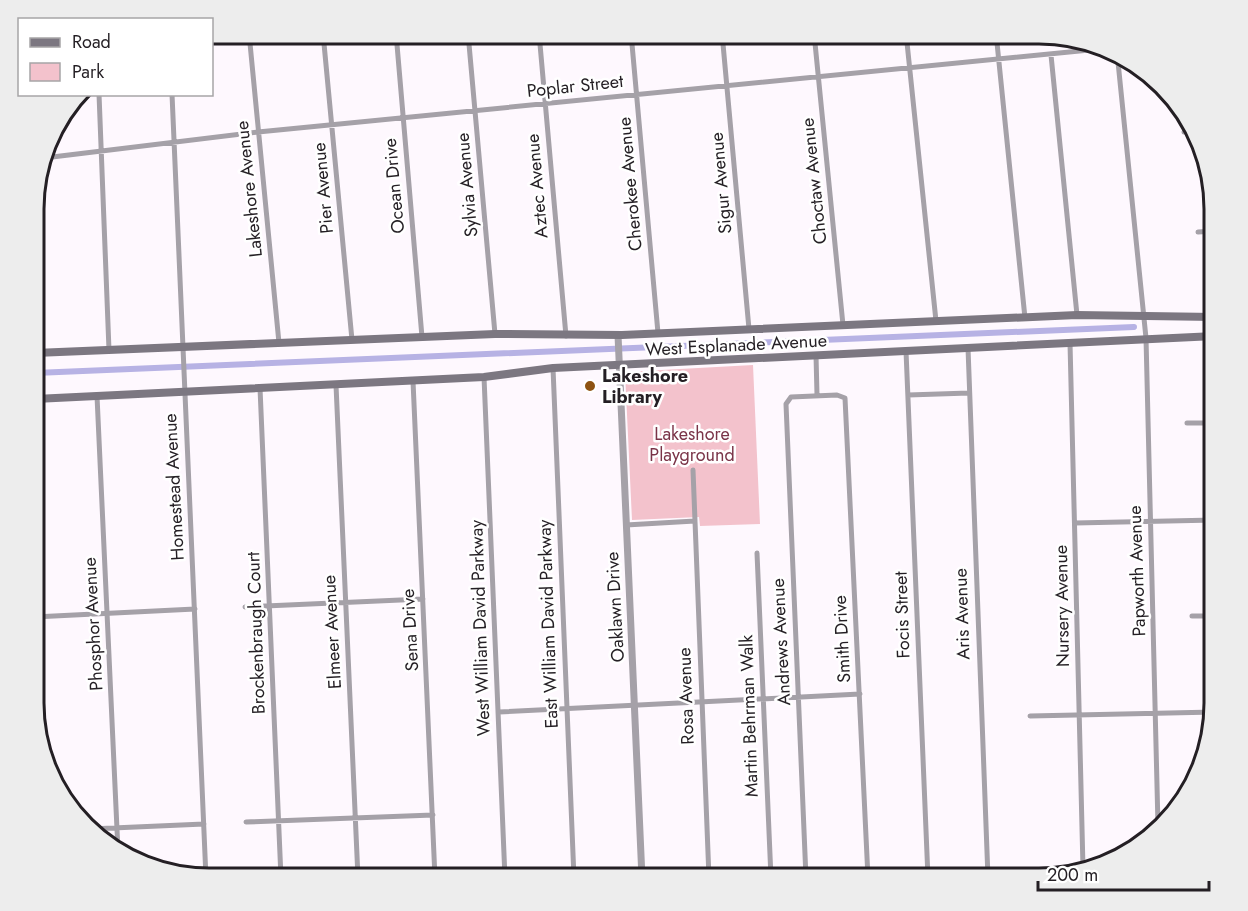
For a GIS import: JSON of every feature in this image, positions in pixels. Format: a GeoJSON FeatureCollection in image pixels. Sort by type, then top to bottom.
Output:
{"type":"FeatureCollection","features":[{"type":"Feature","properties":{"kind":"main road","name":"West Esplanade Avenue"},"geometry":{"type":"LineString","coordinates":[[44,353],[495,334],[618,338],[658,333],[1077,315],[1144,314],[1204,317]]}},
{"type":"Feature","properties":{"kind":"main road","name":"West Esplanade Avenue"},"geometry":{"type":"LineString","coordinates":[[44,399],[483,377],[619,362],[1204,336]]}},
{"type":"Feature","properties":{"kind":"street","name":"Lakeshore Avenue"},"geometry":{"type":"LineString","coordinates":[[250,44],[279,343]]}},
{"type":"Feature","properties":{"kind":"street","name":"Pier Avenue"},"geometry":{"type":"LineString","coordinates":[[324,44],[352,340]]}},
{"type":"Feature","properties":{"kind":"street","name":"Ocean Drive"},"geometry":{"type":"LineString","coordinates":[[397,44],[422,337]]}},
{"type":"Feature","properties":{"kind":"street","name":"Sylvia Avenue"},"geometry":{"type":"LineString","coordinates":[[469,44],[495,334]]}},
{"type":"Feature","properties":{"kind":"street","name":"Aztec Avenue"},"geometry":{"type":"LineString","coordinates":[[540,44],[566,336]]}},
{"type":"Feature","properties":{"kind":"street","name":"Cherokee Avenue"},"geometry":{"type":"LineString","coordinates":[[632,44],[658,333]]}},
{"type":"Feature","properties":{"kind":"street","name":"Sigur Avenue"},"geometry":{"type":"LineString","coordinates":[[723,44],[749,329]]}},
{"type":"Feature","properties":{"kind":"street","name":"Choctaw Avenue"},"geometry":{"type":"LineString","coordinates":[[815,44],[843,325]]}},
{"type":"Feature","properties":{"kind":"street"},"geometry":{"type":"LineString","coordinates":[[907,44],[936,321]]}},
{"type":"Feature","properties":{"kind":"street"},"geometry":{"type":"LineString","coordinates":[[997,44],[1025,318]]}},
{"type":"Feature","properties":{"kind":"street","name":"Poplar Street"},"geometry":{"type":"LineString","coordinates":[[51,157],[258,132],[1087,51]]}},
{"type":"Feature","properties":{"kind":"street"},"geometry":{"type":"LineString","coordinates":[[1051,55],[1077,315]]}},
{"type":"Feature","properties":{"kind":"street","name":"Papworth Avenue"},"geometry":{"type":"LineString","coordinates":[[1118,64],[1146,338],[1158,817]]}},
{"type":"Feature","properties":{"kind":"street"},"geometry":{"type":"LineString","coordinates":[[99,96],[109,350]]}},
{"type":"Feature","properties":{"kind":"street","name":"Homestead Avenue"},"geometry":{"type":"LineString","coordinates":[[172,96],[206,867]]}},
{"type":"Feature","properties":{"kind":"street"},"geometry":{"type":"LineString","coordinates":[[1198,232],[1204,232]]}},
{"type":"Feature","properties":{"kind":"street","name":"Oaklawn Drive"},"geometry":{"type":"LineString","coordinates":[[618,338],[642,868]]}},
{"type":"Feature","properties":{"kind":"street","name":"Nursery Avenue"},"geometry":{"type":"LineString","coordinates":[[1070,343],[1083,862]]}},
{"type":"Feature","properties":{"kind":"street","name":"Aris Avenue"},"geometry":{"type":"LineString","coordinates":[[968,348],[988,868]]}},
{"type":"Feature","properties":{"kind":"street","name":"Focis Street"},"geometry":{"type":"LineString","coordinates":[[906,351],[928,868]]}},
{"type":"Feature","properties":{"kind":"street"},"geometry":{"type":"LineString","coordinates":[[816,355],[817,395]]}},
{"type":"Feature","properties":{"kind":"street","name":"East William David Parkway"},"geometry":{"type":"LineString","coordinates":[[553,368],[574,867]]}},
{"type":"Feature","properties":{"kind":"street","name":"West William David Parkway"},"geometry":{"type":"LineString","coordinates":[[483,377],[505,867]]}},
{"type":"Feature","properties":{"kind":"street","name":"Sena Drive"},"geometry":{"type":"LineString","coordinates":[[413,381],[435,867]]}},
{"type":"Feature","properties":{"kind":"street","name":"Elmeer Avenue"},"geometry":{"type":"LineString","coordinates":[[336,385],[357,867]]}},
{"type":"Feature","properties":{"kind":"street","name":"Brockenbraugh Court"},"geometry":{"type":"LineString","coordinates":[[260,388],[280,867]]}},
{"type":"Feature","properties":{"kind":"street"},"geometry":{"type":"LineString","coordinates":[[908,395],[969,393]]}},
{"type":"Feature","properties":{"kind":"street","name":"Smith Drive"},"geometry":{"type":"LineString","coordinates":[[817,395],[841,395],[845,398],[868,868]]}},
{"type":"Feature","properties":{"kind":"street","name":"Andrews Avenue"},"geometry":{"type":"LineString","coordinates":[[806,868],[786,404],[791,397],[817,395]]}},
{"type":"Feature","properties":{"kind":"street","name":"Phosphor Avenue"},"geometry":{"type":"LineString","coordinates":[[97,396],[117,839]]}},
{"type":"Feature","properties":{"kind":"street"},"geometry":{"type":"LineString","coordinates":[[1186,423],[1204,423]]}},
{"type":"Feature","properties":{"kind":"street","name":"Rosa Avenue"},"geometry":{"type":"LineString","coordinates":[[693,470],[709,868]]}},
{"type":"Feature","properties":{"kind":"street"},"geometry":{"type":"LineString","coordinates":[[1075,523],[1204,520]]}},
{"type":"Feature","properties":{"kind":"street"},"geometry":{"type":"LineString","coordinates":[[626,525],[695,521]]}},
{"type":"Feature","properties":{"kind":"street","name":"Martin Behrman Walk"},"geometry":{"type":"LineString","coordinates":[[758,553],[771,868]]}},
{"type":"Feature","properties":{"kind":"street"},"geometry":{"type":"LineString","coordinates":[[245,607],[423,599]]}},
{"type":"Feature","properties":{"kind":"street"},"geometry":{"type":"LineString","coordinates":[[44,616],[195,609]]}},
{"type":"Feature","properties":{"kind":"street"},"geometry":{"type":"LineString","coordinates":[[1192,616],[1204,616]]}},
{"type":"Feature","properties":{"kind":"street"},"geometry":{"type":"LineString","coordinates":[[499,712],[860,694]]}},
{"type":"Feature","properties":{"kind":"street"},"geometry":{"type":"LineString","coordinates":[[1030,716],[1204,712]]}},
{"type":"Feature","properties":{"kind":"street"},"geometry":{"type":"LineString","coordinates":[[246,822],[433,815]]}},
{"type":"Feature","properties":{"kind":"street"},"geometry":{"type":"LineString","coordinates":[[103,829],[204,824]]}},
{"type":"Feature","properties":{"kind":"green space","name":"Lakeshore Playground"},"geometry":{"type":"Polygon","coordinates":[[[753,365],[760,524],[700,526],[699,517],[632,520],[625,372],[753,365]]]}},
{"type":"Feature","properties":{"kind":"waterway"},"geometry":{"type":"LineString","coordinates":[[44,373],[1134,327]]}},
{"type":"Feature","properties":{"kind":"place","name":"Lakeshore Library"},"geometry":{"type":"Point","coordinates":[590,386]}}]}
